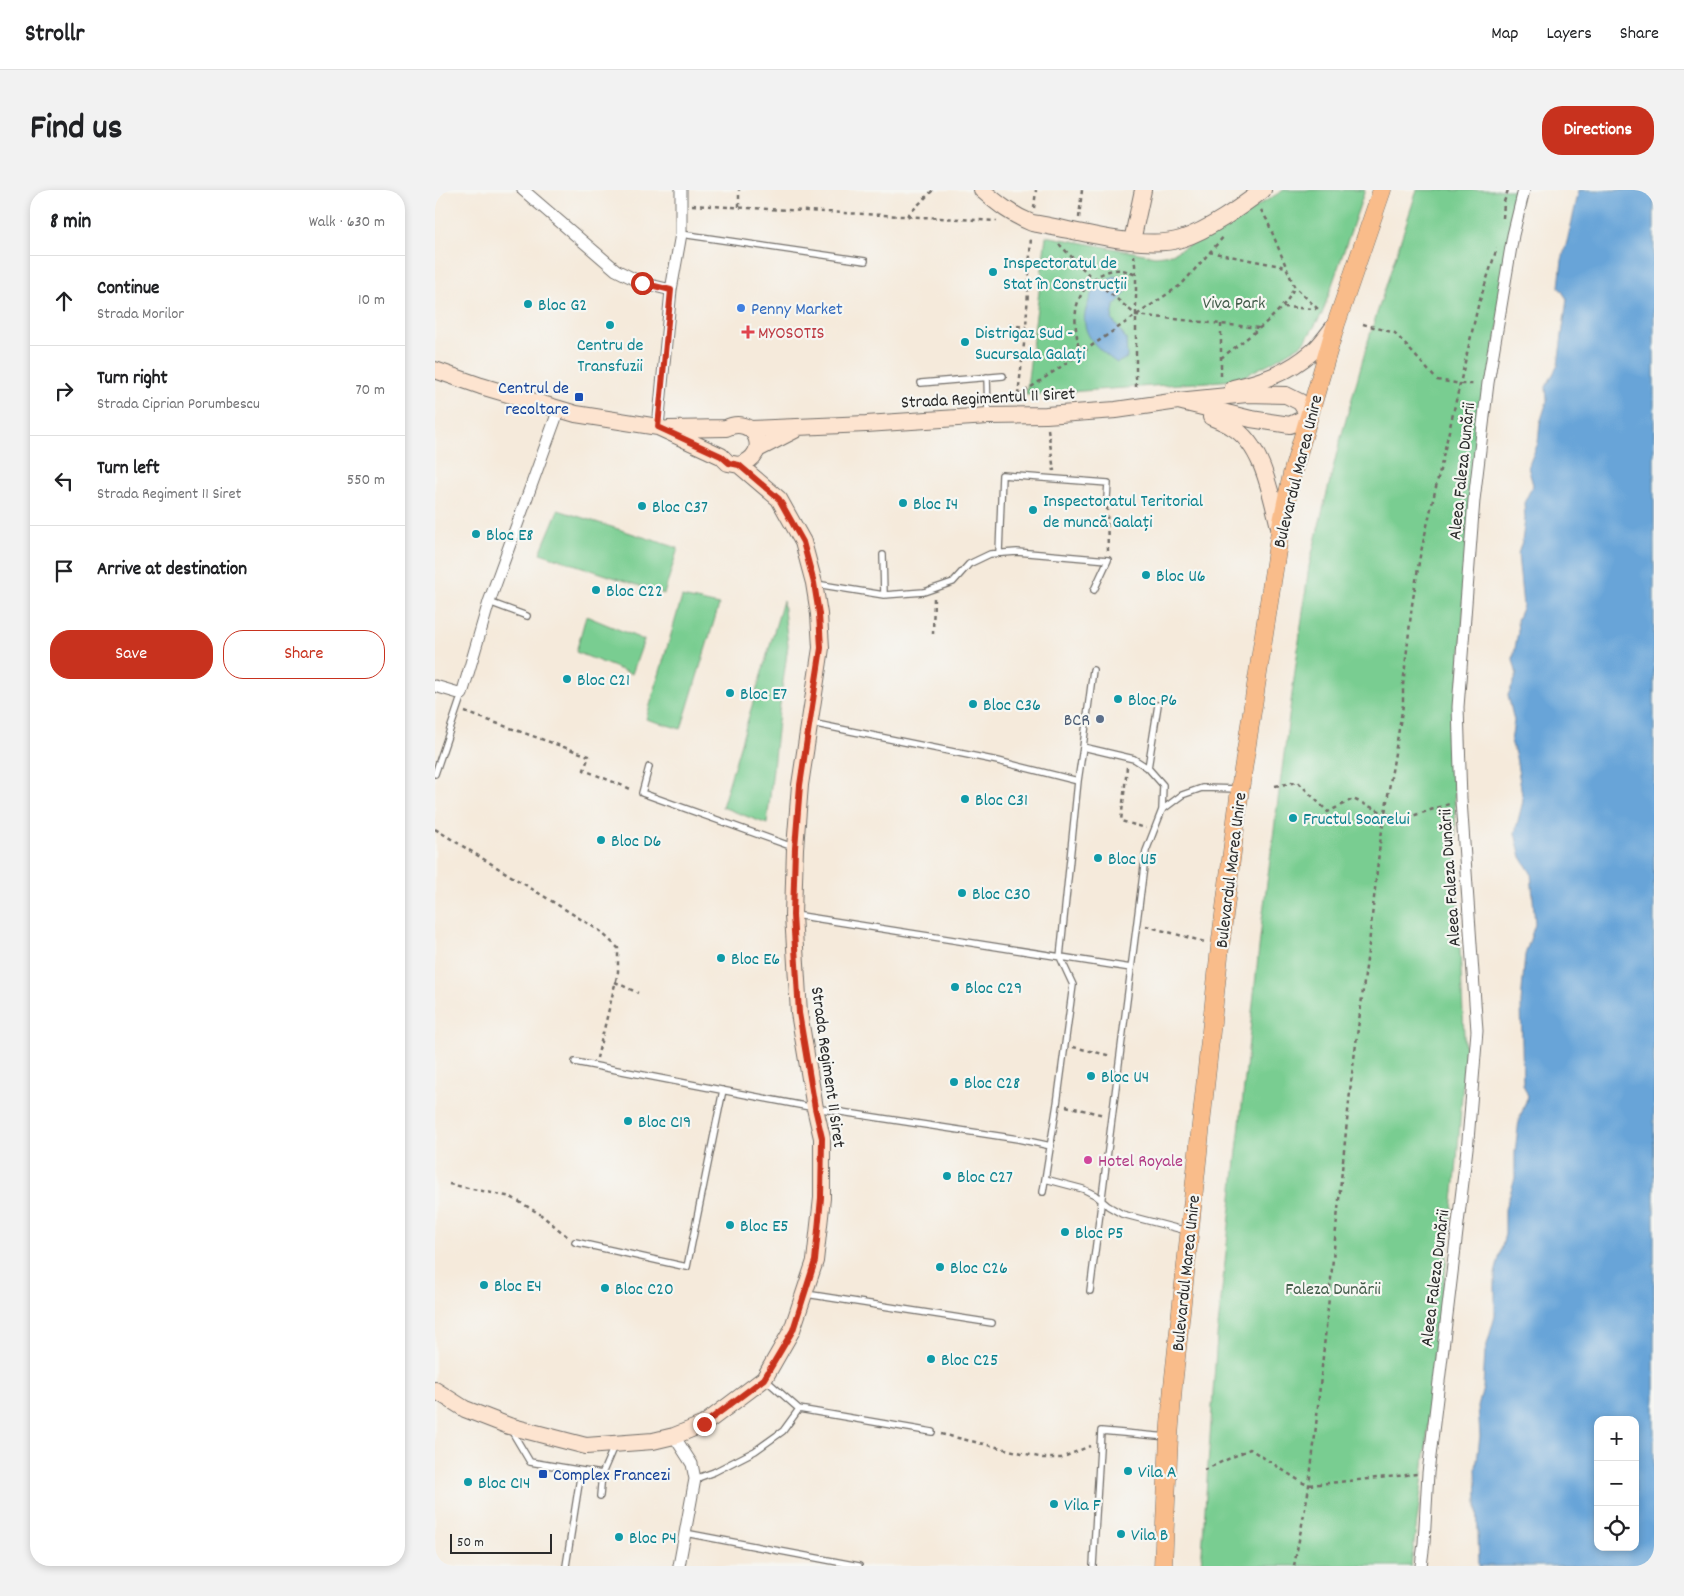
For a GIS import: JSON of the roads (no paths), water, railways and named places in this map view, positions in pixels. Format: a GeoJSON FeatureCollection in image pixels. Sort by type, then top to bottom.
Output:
{"type":"FeatureCollection","features":[{"type":"Feature","properties":{"kind":"main road","name":"Bulevardul Marea Unire"},"geometry":{"type":"LineString","coordinates":[[1163,1566],[1169,1437],[1220,947],[1240,789],[1280,530],[1292,474],[1336,324],[1382,190]]}},
{"type":"Feature","properties":{"kind":"street"},"geometry":{"type":"LineString","coordinates":[[523,190],[616,270],[642,283],[671,290]]}},
{"type":"Feature","properties":{"kind":"street"},"geometry":{"type":"LineString","coordinates":[[661,428],[671,290],[681,234],[681,190]]}},
{"type":"Feature","properties":{"kind":"street"},"geometry":{"type":"LineString","coordinates":[[982,190],[998,204],[1030,221],[1132,241],[1163,242],[1178,240],[1197,233],[1258,194]]}},
{"type":"Feature","properties":{"kind":"street"},"geometry":{"type":"LineString","coordinates":[[1132,241],[1143,190]]}},
{"type":"Feature","properties":{"kind":"street","name":"Aleea Faleza Dunării"},"geometry":{"type":"LineString","coordinates":[[1421,1566],[1428,1473],[1468,1140],[1477,1031],[1461,800],[1458,707],[1474,500],[1488,383],[1513,235],[1524,190]]}},
{"type":"Feature","properties":{"kind":"street"},"geometry":{"type":"LineString","coordinates":[[1178,400],[1271,378],[1313,352],[1336,324]]}},
{"type":"Feature","properties":{"kind":"street","name":"Strada Regiment 11 Siret"},"geometry":{"type":"LineString","coordinates":[[435,370],[559,409],[661,428],[723,431],[732,425],[739,424],[754,433],[758,441],[756,452],[772,493]]}},
{"type":"Feature","properties":{"kind":"street"},"geometry":{"type":"LineString","coordinates":[[1247,394],[1286,395],[1300,402],[1309,416],[1290,425],[1251,419],[1178,400],[1247,394]]}},
{"type":"Feature","properties":{"kind":"street"},"geometry":{"type":"LineString","coordinates":[[1178,400],[1233,427],[1251,444],[1264,471],[1280,530]]}},
{"type":"Feature","properties":{"kind":"street","name":"Strada Regimentul 11 Siret"},"geometry":{"type":"LineString","coordinates":[[749,429],[799,428],[988,416],[1046,415],[1116,410],[1178,400]]}},
{"type":"Feature","properties":{"kind":"street"},"geometry":{"type":"LineString","coordinates":[[435,686],[462,694],[489,602],[559,409]]}},
{"type":"Feature","properties":{"kind":"street","name":"Strada Regiment 11 Siret"},"geometry":{"type":"LineString","coordinates":[[435,1390],[465,1409],[509,1426],[586,1446],[653,1441],[674,1436],[704,1424],[764,1379],[793,1330],[815,1261],[821,1198],[822,1138],[799,1013],[793,915],[795,848],[800,785],[821,648],[819,614],[814,583],[803,542],[779,499],[739,465],[729,463],[721,456],[661,428]]}},
{"type":"Feature","properties":{"kind":"street"},"geometry":{"type":"LineString","coordinates":[[739,465],[748,462],[756,452],[799,428]]}},
{"type":"Feature","properties":{"kind":"street"},"geometry":{"type":"LineString","coordinates":[[721,456],[717,447],[723,431]]}},
{"type":"Feature","properties":{"kind":"street"},"geometry":{"type":"LineString","coordinates":[[674,1436],[691,1464],[695,1479],[679,1566]]}},
{"type":"Feature","properties":{"kind":"lane"},"geometry":{"type":"LineString","coordinates":[[681,234],[865,261]]}},
{"type":"Feature","properties":{"kind":"lane"},"geometry":{"type":"LineString","coordinates":[[921,383],[1003,376]]}},
{"type":"Feature","properties":{"kind":"lane"},"geometry":{"type":"LineString","coordinates":[[987,377],[988,416]]}},
{"type":"Feature","properties":{"kind":"lane"},"geometry":{"type":"LineString","coordinates":[[999,553],[1002,475],[1108,483],[1107,498]]}},
{"type":"Feature","properties":{"kind":"lane"},"geometry":{"type":"LineString","coordinates":[[814,583],[884,595],[924,592],[953,582],[969,564],[990,554],[1017,552],[1108,560],[1094,590]]}},
{"type":"Feature","properties":{"kind":"lane"},"geometry":{"type":"LineString","coordinates":[[883,555],[884,595]]}},
{"type":"Feature","properties":{"kind":"lane"},"geometry":{"type":"LineString","coordinates":[[489,602],[527,616]]}},
{"type":"Feature","properties":{"kind":"lane"},"geometry":{"type":"LineString","coordinates":[[1043,1192],[1073,985],[1060,957],[1078,781],[1093,670]]}},
{"type":"Feature","properties":{"kind":"lane"},"geometry":{"type":"LineString","coordinates":[[435,774],[462,694]]}},
{"type":"Feature","properties":{"kind":"lane"},"geometry":{"type":"LineString","coordinates":[[1148,768],[1158,705]]}},
{"type":"Feature","properties":{"kind":"lane"},"geometry":{"type":"LineString","coordinates":[[809,723],[998,761],[1078,781]]}},
{"type":"Feature","properties":{"kind":"lane"},"geometry":{"type":"LineString","coordinates":[[1083,747],[1134,760],[1148,768],[1163,785],[1162,810],[1146,851],[1090,1291]]}},
{"type":"Feature","properties":{"kind":"lane"},"geometry":{"type":"LineString","coordinates":[[649,767],[642,793],[795,848]]}},
{"type":"Feature","properties":{"kind":"lane"},"geometry":{"type":"LineString","coordinates":[[1162,810],[1182,795],[1202,788],[1240,789]]}},
{"type":"Feature","properties":{"kind":"lane"},"geometry":{"type":"LineString","coordinates":[[793,915],[1131,968]]}},
{"type":"Feature","properties":{"kind":"lane"},"geometry":{"type":"LineString","coordinates":[[575,1062],[815,1108],[1018,1139],[1051,1146]]}},
{"type":"Feature","properties":{"kind":"lane"},"geometry":{"type":"LineString","coordinates":[[575,1242],[687,1267],[723,1090]]}},
{"type":"Feature","properties":{"kind":"lane"},"geometry":{"type":"LineString","coordinates":[[1045,1179],[1083,1189],[1122,1214],[1189,1232]]}},
{"type":"Feature","properties":{"kind":"lane"},"geometry":{"type":"LineString","coordinates":[[804,1294],[992,1323]]}},
{"type":"Feature","properties":{"kind":"lane"},"geometry":{"type":"LineString","coordinates":[[764,1379],[799,1409],[932,1432]]}},
{"type":"Feature","properties":{"kind":"lane"},"geometry":{"type":"LineString","coordinates":[[695,1479],[714,1472],[755,1451],[783,1431],[799,1409]]}},
{"type":"Feature","properties":{"kind":"lane"},"geometry":{"type":"LineString","coordinates":[[509,1426],[530,1462],[601,1474]]}},
{"type":"Feature","properties":{"kind":"lane"},"geometry":{"type":"LineString","coordinates":[[1093,1566],[1101,1431],[1169,1437]]}},
{"type":"Feature","properties":{"kind":"lane"},"geometry":{"type":"LineString","coordinates":[[600,1496],[601,1474],[615,1444]]}},
{"type":"Feature","properties":{"kind":"lane"},"geometry":{"type":"LineString","coordinates":[[566,1566],[581,1471]]}},
{"type":"Feature","properties":{"kind":"lane"},"geometry":{"type":"LineString","coordinates":[[685,1533],[859,1566]]}},
{"type":"Feature","properties":{"kind":"water"},"geometry":{"type":"Polygon","coordinates":[[[1579,190],[1654,190],[1654,1566],[1479,1566],[1476,1468],[1480,1436],[1478,1407],[1483,1388],[1485,1352],[1495,1316],[1495,1274],[1505,1234],[1505,1209],[1515,1178],[1515,1152],[1519,1120],[1528,1096],[1523,1084],[1521,1003],[1525,955],[1535,924],[1531,873],[1521,857],[1515,833],[1523,801],[1516,757],[1511,741],[1514,721],[1508,695],[1517,675],[1513,659],[1518,632],[1517,620],[1523,606],[1518,554],[1525,519],[1524,503],[1533,485],[1528,467],[1538,443],[1540,423],[1547,401],[1546,387],[1558,365],[1567,299],[1559,287],[1562,260],[1579,190]]]}},
{"type":"Feature","properties":{"kind":"water"},"geometry":{"type":"Polygon","coordinates":[[[1114,276],[1124,280],[1126,292],[1114,306],[1112,319],[1126,339],[1127,358],[1117,363],[1096,345],[1087,331],[1085,323],[1085,314],[1092,293],[1114,276]]]}},
{"type":"Feature","properties":{"kind":"place","name":"Inspectoratul de Stat în Construcții"},"geometry":{"type":"Point","coordinates":[993,272]}},
{"type":"Feature","properties":{"kind":"place","name":"Bloc G2"},"geometry":{"type":"Point","coordinates":[528,304]}},
{"type":"Feature","properties":{"kind":"place","name":"Penny Market"},"geometry":{"type":"Point","coordinates":[741,308]}},
{"type":"Feature","properties":{"kind":"place","name":"Centru de Transfuzii"},"geometry":{"type":"Point","coordinates":[610,325]}},
{"type":"Feature","properties":{"kind":"place","name":"MYOSOTIS"},"geometry":{"type":"Point","coordinates":[748,332]}},
{"type":"Feature","properties":{"kind":"place","name":"Distrigaz Sud - Sucursala Galați"},"geometry":{"type":"Point","coordinates":[965,342]}},
{"type":"Feature","properties":{"kind":"place","name":"Centrul de recoltare"},"geometry":{"type":"Point","coordinates":[579,397]}},
{"type":"Feature","properties":{"kind":"place","name":"Bloc I4"},"geometry":{"type":"Point","coordinates":[903,503]}},
{"type":"Feature","properties":{"kind":"place","name":"Bloc C37"},"geometry":{"type":"Point","coordinates":[642,506]}},
{"type":"Feature","properties":{"kind":"place","name":"Inspectoratul Teritorial de muncă Galați"},"geometry":{"type":"Point","coordinates":[1033,510]}},
{"type":"Feature","properties":{"kind":"place","name":"Bloc E8"},"geometry":{"type":"Point","coordinates":[476,534]}},
{"type":"Feature","properties":{"kind":"place","name":"Bloc U6"},"geometry":{"type":"Point","coordinates":[1146,575]}},
{"type":"Feature","properties":{"kind":"place","name":"Bloc C22"},"geometry":{"type":"Point","coordinates":[596,590]}},
{"type":"Feature","properties":{"kind":"place","name":"Bloc C21"},"geometry":{"type":"Point","coordinates":[567,679]}},
{"type":"Feature","properties":{"kind":"place","name":"Bloc E7"},"geometry":{"type":"Point","coordinates":[730,693]}},
{"type":"Feature","properties":{"kind":"place","name":"Bloc P6"},"geometry":{"type":"Point","coordinates":[1118,699]}},
{"type":"Feature","properties":{"kind":"place","name":"Bloc C36"},"geometry":{"type":"Point","coordinates":[973,704]}},
{"type":"Feature","properties":{"kind":"place","name":"BCR"},"geometry":{"type":"Point","coordinates":[1100,719]}},
{"type":"Feature","properties":{"kind":"place","name":"Bloc C31"},"geometry":{"type":"Point","coordinates":[965,799]}},
{"type":"Feature","properties":{"kind":"place","name":"Fructul Soarelui"},"geometry":{"type":"Point","coordinates":[1293,818]}},
{"type":"Feature","properties":{"kind":"place","name":"Bloc D6"},"geometry":{"type":"Point","coordinates":[601,840]}},
{"type":"Feature","properties":{"kind":"place","name":"Bloc U5"},"geometry":{"type":"Point","coordinates":[1098,858]}},
{"type":"Feature","properties":{"kind":"place","name":"Bloc C30"},"geometry":{"type":"Point","coordinates":[962,893]}},
{"type":"Feature","properties":{"kind":"place","name":"Bloc E6"},"geometry":{"type":"Point","coordinates":[721,958]}},
{"type":"Feature","properties":{"kind":"place","name":"Bloc C29"},"geometry":{"type":"Point","coordinates":[955,987]}},
{"type":"Feature","properties":{"kind":"place","name":"Bloc U4"},"geometry":{"type":"Point","coordinates":[1091,1076]}},
{"type":"Feature","properties":{"kind":"place","name":"Bloc C28"},"geometry":{"type":"Point","coordinates":[954,1082]}},
{"type":"Feature","properties":{"kind":"place","name":"Bloc C19"},"geometry":{"type":"Point","coordinates":[628,1121]}},
{"type":"Feature","properties":{"kind":"place","name":"Hotel Royale"},"geometry":{"type":"Point","coordinates":[1088,1160]}},
{"type":"Feature","properties":{"kind":"place","name":"Bloc C27"},"geometry":{"type":"Point","coordinates":[947,1176]}},
{"type":"Feature","properties":{"kind":"place","name":"Bloc E5"},"geometry":{"type":"Point","coordinates":[730,1225]}},
{"type":"Feature","properties":{"kind":"place","name":"Bloc P5"},"geometry":{"type":"Point","coordinates":[1065,1232]}},
{"type":"Feature","properties":{"kind":"place","name":"Bloc C26"},"geometry":{"type":"Point","coordinates":[940,1267]}},
{"type":"Feature","properties":{"kind":"place","name":"Bloc E4"},"geometry":{"type":"Point","coordinates":[484,1285]}},
{"type":"Feature","properties":{"kind":"place","name":"Bloc C20"},"geometry":{"type":"Point","coordinates":[605,1288]}},
{"type":"Feature","properties":{"kind":"place","name":"Bloc C25"},"geometry":{"type":"Point","coordinates":[931,1359]}},
{"type":"Feature","properties":{"kind":"place","name":"Vila A"},"geometry":{"type":"Point","coordinates":[1128,1471]}},
{"type":"Feature","properties":{"kind":"place","name":"Complex Francezi"},"geometry":{"type":"Point","coordinates":[543,1474]}},
{"type":"Feature","properties":{"kind":"place","name":"Bloc C14"},"geometry":{"type":"Point","coordinates":[468,1482]}},
{"type":"Feature","properties":{"kind":"place","name":"Vila F"},"geometry":{"type":"Point","coordinates":[1054,1504]}},
{"type":"Feature","properties":{"kind":"place","name":"Vila B"},"geometry":{"type":"Point","coordinates":[1121,1534]}},
{"type":"Feature","properties":{"kind":"place","name":"Bloc P4"},"geometry":{"type":"Point","coordinates":[619,1537]}},
{"type":"Feature","properties":{"kind":"park label","name":"Viva Park"},"geometry":{"type":"Point","coordinates":[1234,302]}},
{"type":"Feature","properties":{"kind":"park label","name":"Faleza Dunării"},"geometry":{"type":"Point","coordinates":[1333,1288]}}]}
